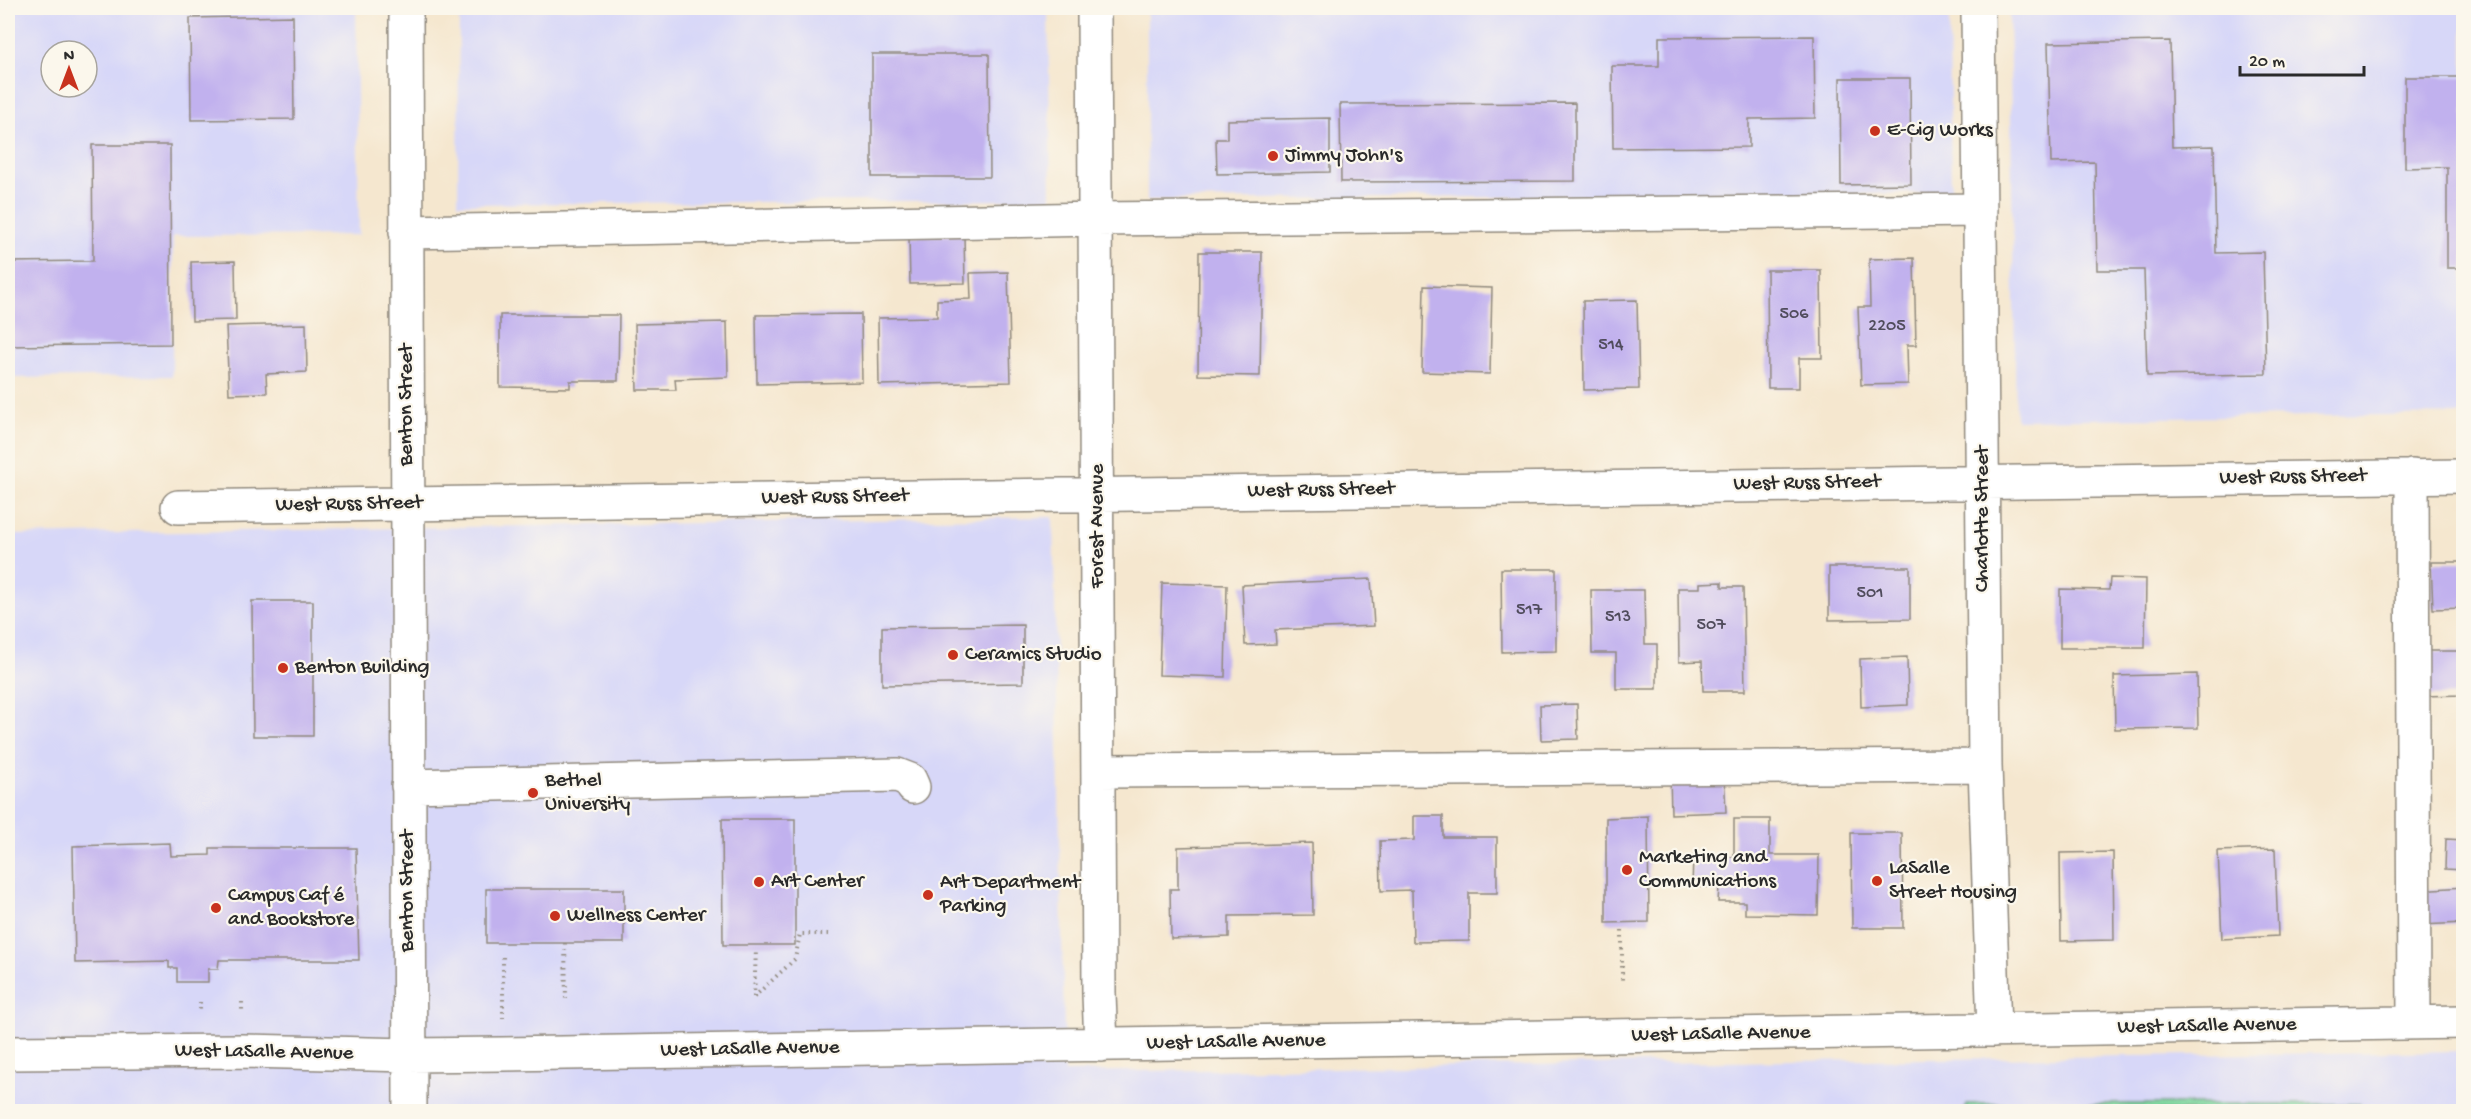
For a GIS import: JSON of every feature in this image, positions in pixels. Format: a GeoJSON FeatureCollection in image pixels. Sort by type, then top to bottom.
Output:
{"type":"FeatureCollection","features":[{"type":"Feature","properties":{"kind":"street","name":"Benton Street"},"geometry":{"type":"LineString","coordinates":[[406,8],[410,1112]]}},
{"type":"Feature","properties":{"kind":"street","name":"Forest Avenue"},"geometry":{"type":"LineString","coordinates":[[1094,8],[1101,1045]]}},
{"type":"Feature","properties":{"kind":"street","name":"Charlotte Street"},"geometry":{"type":"LineString","coordinates":[[1978,8],[1985,766],[1994,1030]]}},
{"type":"Feature","properties":{"kind":"street"},"geometry":{"type":"LineString","coordinates":[[406,232],[1096,219],[1980,210]]}},
{"type":"Feature","properties":{"kind":"street"},"geometry":{"type":"LineString","coordinates":[[2412,476],[2414,1023]]}},
{"type":"Feature","properties":{"kind":"street","name":"West Russ Street"},"geometry":{"type":"LineString","coordinates":[[178,507],[2463,476]]}},
{"type":"Feature","properties":{"kind":"street"},"geometry":{"type":"LineString","coordinates":[[1099,771],[1985,766]]}},
{"type":"Feature","properties":{"kind":"street"},"geometry":{"type":"LineString","coordinates":[[408,786],[897,775],[909,780],[913,787]]}},
{"type":"Feature","properties":{"kind":"street","name":"West LaSalle Avenue"},"geometry":{"type":"LineString","coordinates":[[8,1053],[242,1051],[409,1055],[503,1054],[2463,1022]]}},
{"type":"Feature","properties":{"kind":"path"},"geometry":{"type":"LineString","coordinates":[[1622,930],[1622,984]]}},
{"type":"Feature","properties":{"kind":"path"},"geometry":{"type":"LineString","coordinates":[[756,950],[754,997],[795,959],[800,934],[831,934]]}},
{"type":"Feature","properties":{"kind":"path"},"geometry":{"type":"LineString","coordinates":[[565,943],[566,1000]]}},
{"type":"Feature","properties":{"kind":"path"},"geometry":{"type":"LineString","coordinates":[[503,957],[503,1054]]}},
{"type":"Feature","properties":{"kind":"shaded area"},"geometry":{"type":"Polygon","coordinates":[[[8,8],[356,8],[359,235],[173,236],[172,376],[8,378],[8,8]]]}},
{"type":"Feature","properties":{"kind":"shaded area"},"geometry":{"type":"Polygon","coordinates":[[[459,8],[1048,8],[1051,200],[458,204],[459,8]]]}},
{"type":"Feature","properties":{"kind":"shaded area"},"geometry":{"type":"Polygon","coordinates":[[[1147,8],[1949,8],[1951,193],[1147,200],[1147,8]]]}},
{"type":"Feature","properties":{"kind":"shaded area"},"geometry":{"type":"Polygon","coordinates":[[[2009,8],[2463,8],[2463,414],[2016,420],[2009,8]]]}},
{"type":"Feature","properties":{"kind":"shaded area","name":"Bethel University"},"geometry":{"type":"Polygon","coordinates":[[[1053,517],[1065,1072],[2463,1051],[2463,1111],[8,1111],[8,535],[1053,517]]]}},
{"type":"Feature","properties":{"kind":"green space"},"geometry":{"type":"Polygon","coordinates":[[[1966,1104],[2359,1104],[2359,1111],[1965,1111],[1966,1104]]]}},
{"type":"Feature","properties":{"kind":"building"},"geometry":{"type":"Polygon","coordinates":[[[293,16],[294,119],[191,120],[190,18],[293,16]]]}},
{"type":"Feature","properties":{"kind":"building"},"geometry":{"type":"Polygon","coordinates":[[[1814,36],[1815,118],[1749,119],[1749,147],[1613,148],[1612,66],[1659,66],[1659,37],[1814,36]]]}},
{"type":"Feature","properties":{"kind":"building"},"geometry":{"type":"Polygon","coordinates":[[[2170,41],[2172,147],[2214,146],[2216,253],[2263,252],[2266,374],[2147,376],[2144,270],[2097,270],[2095,162],[2051,163],[2048,43],[2170,41]]]}},
{"type":"Feature","properties":{"kind":"building"},"geometry":{"type":"Polygon","coordinates":[[[872,54],[989,54],[990,177],[872,177],[872,54]]]}},
{"type":"Feature","properties":{"kind":"building"},"geometry":{"type":"Polygon","coordinates":[[[2405,77],[2464,77],[2464,268],[2447,268],[2447,167],[2405,168],[2405,77]]]}},
{"type":"Feature","properties":{"kind":"building","name":"E-Cig Works"},"geometry":{"type":"Polygon","coordinates":[[[1840,78],[1910,78],[1911,184],[1841,185],[1840,78]]]}},
{"type":"Feature","properties":{"kind":"building"},"geometry":{"type":"Polygon","coordinates":[[[1575,103],[1575,181],[1341,182],[1340,104],[1575,103]]]}},
{"type":"Feature","properties":{"kind":"building","name":"Jimmy John's"},"geometry":{"type":"Polygon","coordinates":[[[1330,118],[1330,172],[1217,174],[1216,139],[1227,139],[1227,120],[1330,118]]]}},
{"type":"Feature","properties":{"kind":"building"},"geometry":{"type":"Polygon","coordinates":[[[92,145],[170,145],[171,344],[8,346],[8,262],[93,261],[92,145]]]}},
{"type":"Feature","properties":{"kind":"building"},"geometry":{"type":"Polygon","coordinates":[[[964,235],[965,283],[910,284],[909,236],[964,235]]]}},
{"type":"Feature","properties":{"kind":"building"},"geometry":{"type":"Polygon","coordinates":[[[1199,252],[1262,252],[1260,376],[1198,375],[1199,252]]]}},
{"type":"Feature","properties":{"kind":"building"},"geometry":{"type":"Polygon","coordinates":[[[1914,258],[1916,345],[1907,345],[1908,384],[1861,385],[1858,307],[1870,307],[1869,259],[1914,258]]]}},
{"type":"Feature","properties":{"kind":"building"},"geometry":{"type":"Polygon","coordinates":[[[235,261],[236,320],[192,321],[191,262],[235,261]]]}},
{"type":"Feature","properties":{"kind":"building"},"geometry":{"type":"Polygon","coordinates":[[[1767,270],[1821,270],[1822,358],[1799,358],[1799,388],[1768,388],[1767,270]]]}},
{"type":"Feature","properties":{"kind":"building"},"geometry":{"type":"Polygon","coordinates":[[[1008,272],[1011,382],[879,385],[878,318],[937,317],[937,300],[971,299],[970,273],[1008,272]]]}},
{"type":"Feature","properties":{"kind":"building"},"geometry":{"type":"Polygon","coordinates":[[[1424,286],[1492,288],[1490,374],[1422,372],[1424,286]]]}},
{"type":"Feature","properties":{"kind":"building"},"geometry":{"type":"Polygon","coordinates":[[[1637,300],[1639,389],[1584,390],[1583,301],[1637,300]]]}},
{"type":"Feature","properties":{"kind":"building"},"geometry":{"type":"Polygon","coordinates":[[[861,314],[862,382],[757,384],[756,315],[861,314]]]}},
{"type":"Feature","properties":{"kind":"building"},"geometry":{"type":"Polygon","coordinates":[[[500,315],[619,315],[618,381],[570,381],[570,388],[500,387],[500,315]]]}},
{"type":"Feature","properties":{"kind":"building"},"geometry":{"type":"Polygon","coordinates":[[[727,322],[728,377],[675,379],[676,390],[637,390],[635,324],[727,322]]]}},
{"type":"Feature","properties":{"kind":"building"},"geometry":{"type":"Polygon","coordinates":[[[306,324],[307,372],[266,374],[267,393],[229,394],[226,326],[306,324]]]}},
{"type":"Feature","properties":{"kind":"building"},"geometry":{"type":"Polygon","coordinates":[[[2431,562],[2464,562],[2464,608],[2433,609],[2431,562]]]}},
{"type":"Feature","properties":{"kind":"building"},"geometry":{"type":"Polygon","coordinates":[[[1829,567],[1910,567],[1910,619],[1829,620],[1829,567]]]}},
{"type":"Feature","properties":{"kind":"building"},"geometry":{"type":"Polygon","coordinates":[[[1501,569],[1556,569],[1556,651],[1502,652],[1501,569]]]}},
{"type":"Feature","properties":{"kind":"building"},"geometry":{"type":"Polygon","coordinates":[[[2110,578],[2146,579],[2145,648],[2060,648],[2060,589],[2109,590],[2110,578]]]}},
{"type":"Feature","properties":{"kind":"building"},"geometry":{"type":"Polygon","coordinates":[[[1371,579],[1374,626],[1275,630],[1276,644],[1245,645],[1242,585],[1371,579]]]}},
{"type":"Feature","properties":{"kind":"building"},"geometry":{"type":"Polygon","coordinates":[[[1722,582],[1722,587],[1743,587],[1745,691],[1703,691],[1702,661],[1679,662],[1678,588],[1700,588],[1700,583],[1722,582]]]}},
{"type":"Feature","properties":{"kind":"building"},"geometry":{"type":"Polygon","coordinates":[[[1162,583],[1227,585],[1225,677],[1159,675],[1162,583]]]}},
{"type":"Feature","properties":{"kind":"building"},"geometry":{"type":"Polygon","coordinates":[[[1591,590],[1644,590],[1645,644],[1657,644],[1657,689],[1616,689],[1616,653],[1592,653],[1591,590]]]}},
{"type":"Feature","properties":{"kind":"building","name":"Benton Building"},"geometry":{"type":"Polygon","coordinates":[[[252,601],[313,601],[313,736],[253,736],[252,601]]]}},
{"type":"Feature","properties":{"kind":"building","name":"Ceramics Studio"},"geometry":{"type":"Polygon","coordinates":[[[1023,625],[1023,683],[882,685],[882,627],[1023,625]]]}},
{"type":"Feature","properties":{"kind":"building"},"geometry":{"type":"Polygon","coordinates":[[[2422,651],[2464,651],[2464,695],[2422,696],[2422,651]]]}},
{"type":"Feature","properties":{"kind":"building"},"geometry":{"type":"Polygon","coordinates":[[[1907,657],[1908,705],[1861,707],[1860,659],[1907,657]]]}},
{"type":"Feature","properties":{"kind":"building"},"geometry":{"type":"Polygon","coordinates":[[[2197,674],[2198,728],[2115,729],[2114,676],[2197,674]]]}},
{"type":"Feature","properties":{"kind":"building"},"geometry":{"type":"Polygon","coordinates":[[[1577,704],[1578,739],[1541,740],[1540,705],[1577,704]]]}},
{"type":"Feature","properties":{"kind":"building"},"geometry":{"type":"Polygon","coordinates":[[[1724,771],[1726,812],[1671,814],[1670,773],[1724,771]]]}},
{"type":"Feature","properties":{"kind":"building"},"geometry":{"type":"Polygon","coordinates":[[[1414,816],[1443,816],[1443,837],[1497,837],[1497,893],[1469,893],[1469,941],[1413,942],[1412,890],[1381,891],[1380,841],[1414,840],[1414,816]]]}},
{"type":"Feature","properties":{"kind":"building","name":"Marketing and Communications"},"geometry":{"type":"Polygon","coordinates":[[[1648,816],[1649,922],[1606,923],[1606,818],[1648,816]]]}},
{"type":"Feature","properties":{"kind":"building","name":"Art Center"},"geometry":{"type":"Polygon","coordinates":[[[722,819],[795,819],[795,945],[723,945],[722,819]]]}},
{"type":"Feature","properties":{"kind":"building"},"geometry":{"type":"Polygon","coordinates":[[[1734,819],[1770,819],[1770,855],[1819,855],[1818,915],[1745,914],[1745,902],[1718,902],[1719,887],[1692,887],[1693,856],[1734,857],[1734,819]]]}},
{"type":"Feature","properties":{"kind":"building","name":"LaSalle Street Housing"},"geometry":{"type":"Polygon","coordinates":[[[1851,833],[1902,833],[1903,928],[1852,928],[1851,833]]]}},
{"type":"Feature","properties":{"kind":"building"},"geometry":{"type":"Polygon","coordinates":[[[2446,839],[2464,840],[2464,870],[2445,869],[2446,839]]]}},
{"type":"Feature","properties":{"kind":"building","name":"Campus Caf é and Bookstore"},"geometry":{"type":"Polygon","coordinates":[[[170,843],[171,856],[210,855],[210,848],[356,848],[359,960],[219,960],[218,969],[208,969],[208,982],[177,982],[177,968],[169,968],[169,961],[75,963],[73,846],[170,843]]]}},
{"type":"Feature","properties":{"kind":"building"},"geometry":{"type":"Polygon","coordinates":[[[1312,843],[1313,915],[1229,916],[1229,937],[1171,939],[1170,889],[1178,889],[1178,847],[1312,843]]]}},
{"type":"Feature","properties":{"kind":"building"},"geometry":{"type":"Polygon","coordinates":[[[2275,849],[2278,936],[2222,939],[2218,851],[2275,849]]]}},
{"type":"Feature","properties":{"kind":"building"},"geometry":{"type":"Polygon","coordinates":[[[2113,852],[2114,940],[2061,941],[2060,853],[2113,852]]]}},
{"type":"Feature","properties":{"kind":"building"},"geometry":{"type":"Polygon","coordinates":[[[2464,887],[2464,923],[2421,925],[2419,890],[2464,887]]]}},
{"type":"Feature","properties":{"kind":"building","name":"Wellness Center"},"geometry":{"type":"Polygon","coordinates":[[[486,889],[624,889],[624,943],[486,943],[486,889]]]}},
{"type":"Feature","properties":{"kind":"place","name":"E-Cig Works"},"geometry":{"type":"Point","coordinates":[1875,131]}},
{"type":"Feature","properties":{"kind":"place","name":"Jimmy John's"},"geometry":{"type":"Point","coordinates":[1273,156]}},
{"type":"Feature","properties":{"kind":"place","name":"Ceramics Studio"},"geometry":{"type":"Point","coordinates":[953,655]}},
{"type":"Feature","properties":{"kind":"place","name":"Benton Building"},"geometry":{"type":"Point","coordinates":[283,668]}},
{"type":"Feature","properties":{"kind":"place","name":"Bethel University"},"geometry":{"type":"Point","coordinates":[533,793]}},
{"type":"Feature","properties":{"kind":"place","name":"Marketing and Communications"},"geometry":{"type":"Point","coordinates":[1627,870]}},
{"type":"Feature","properties":{"kind":"place","name":"LaSalle Street Housing"},"geometry":{"type":"Point","coordinates":[1877,881]}},
{"type":"Feature","properties":{"kind":"place","name":"Art Center"},"geometry":{"type":"Point","coordinates":[759,882]}},
{"type":"Feature","properties":{"kind":"place","name":"Art Department Parking"},"geometry":{"type":"Point","coordinates":[928,895]}},
{"type":"Feature","properties":{"kind":"place","name":"Campus Caf é and Bookstore"},"geometry":{"type":"Point","coordinates":[216,908]}},
{"type":"Feature","properties":{"kind":"place","name":"Wellness Center"},"geometry":{"type":"Point","coordinates":[555,916]}}]}
